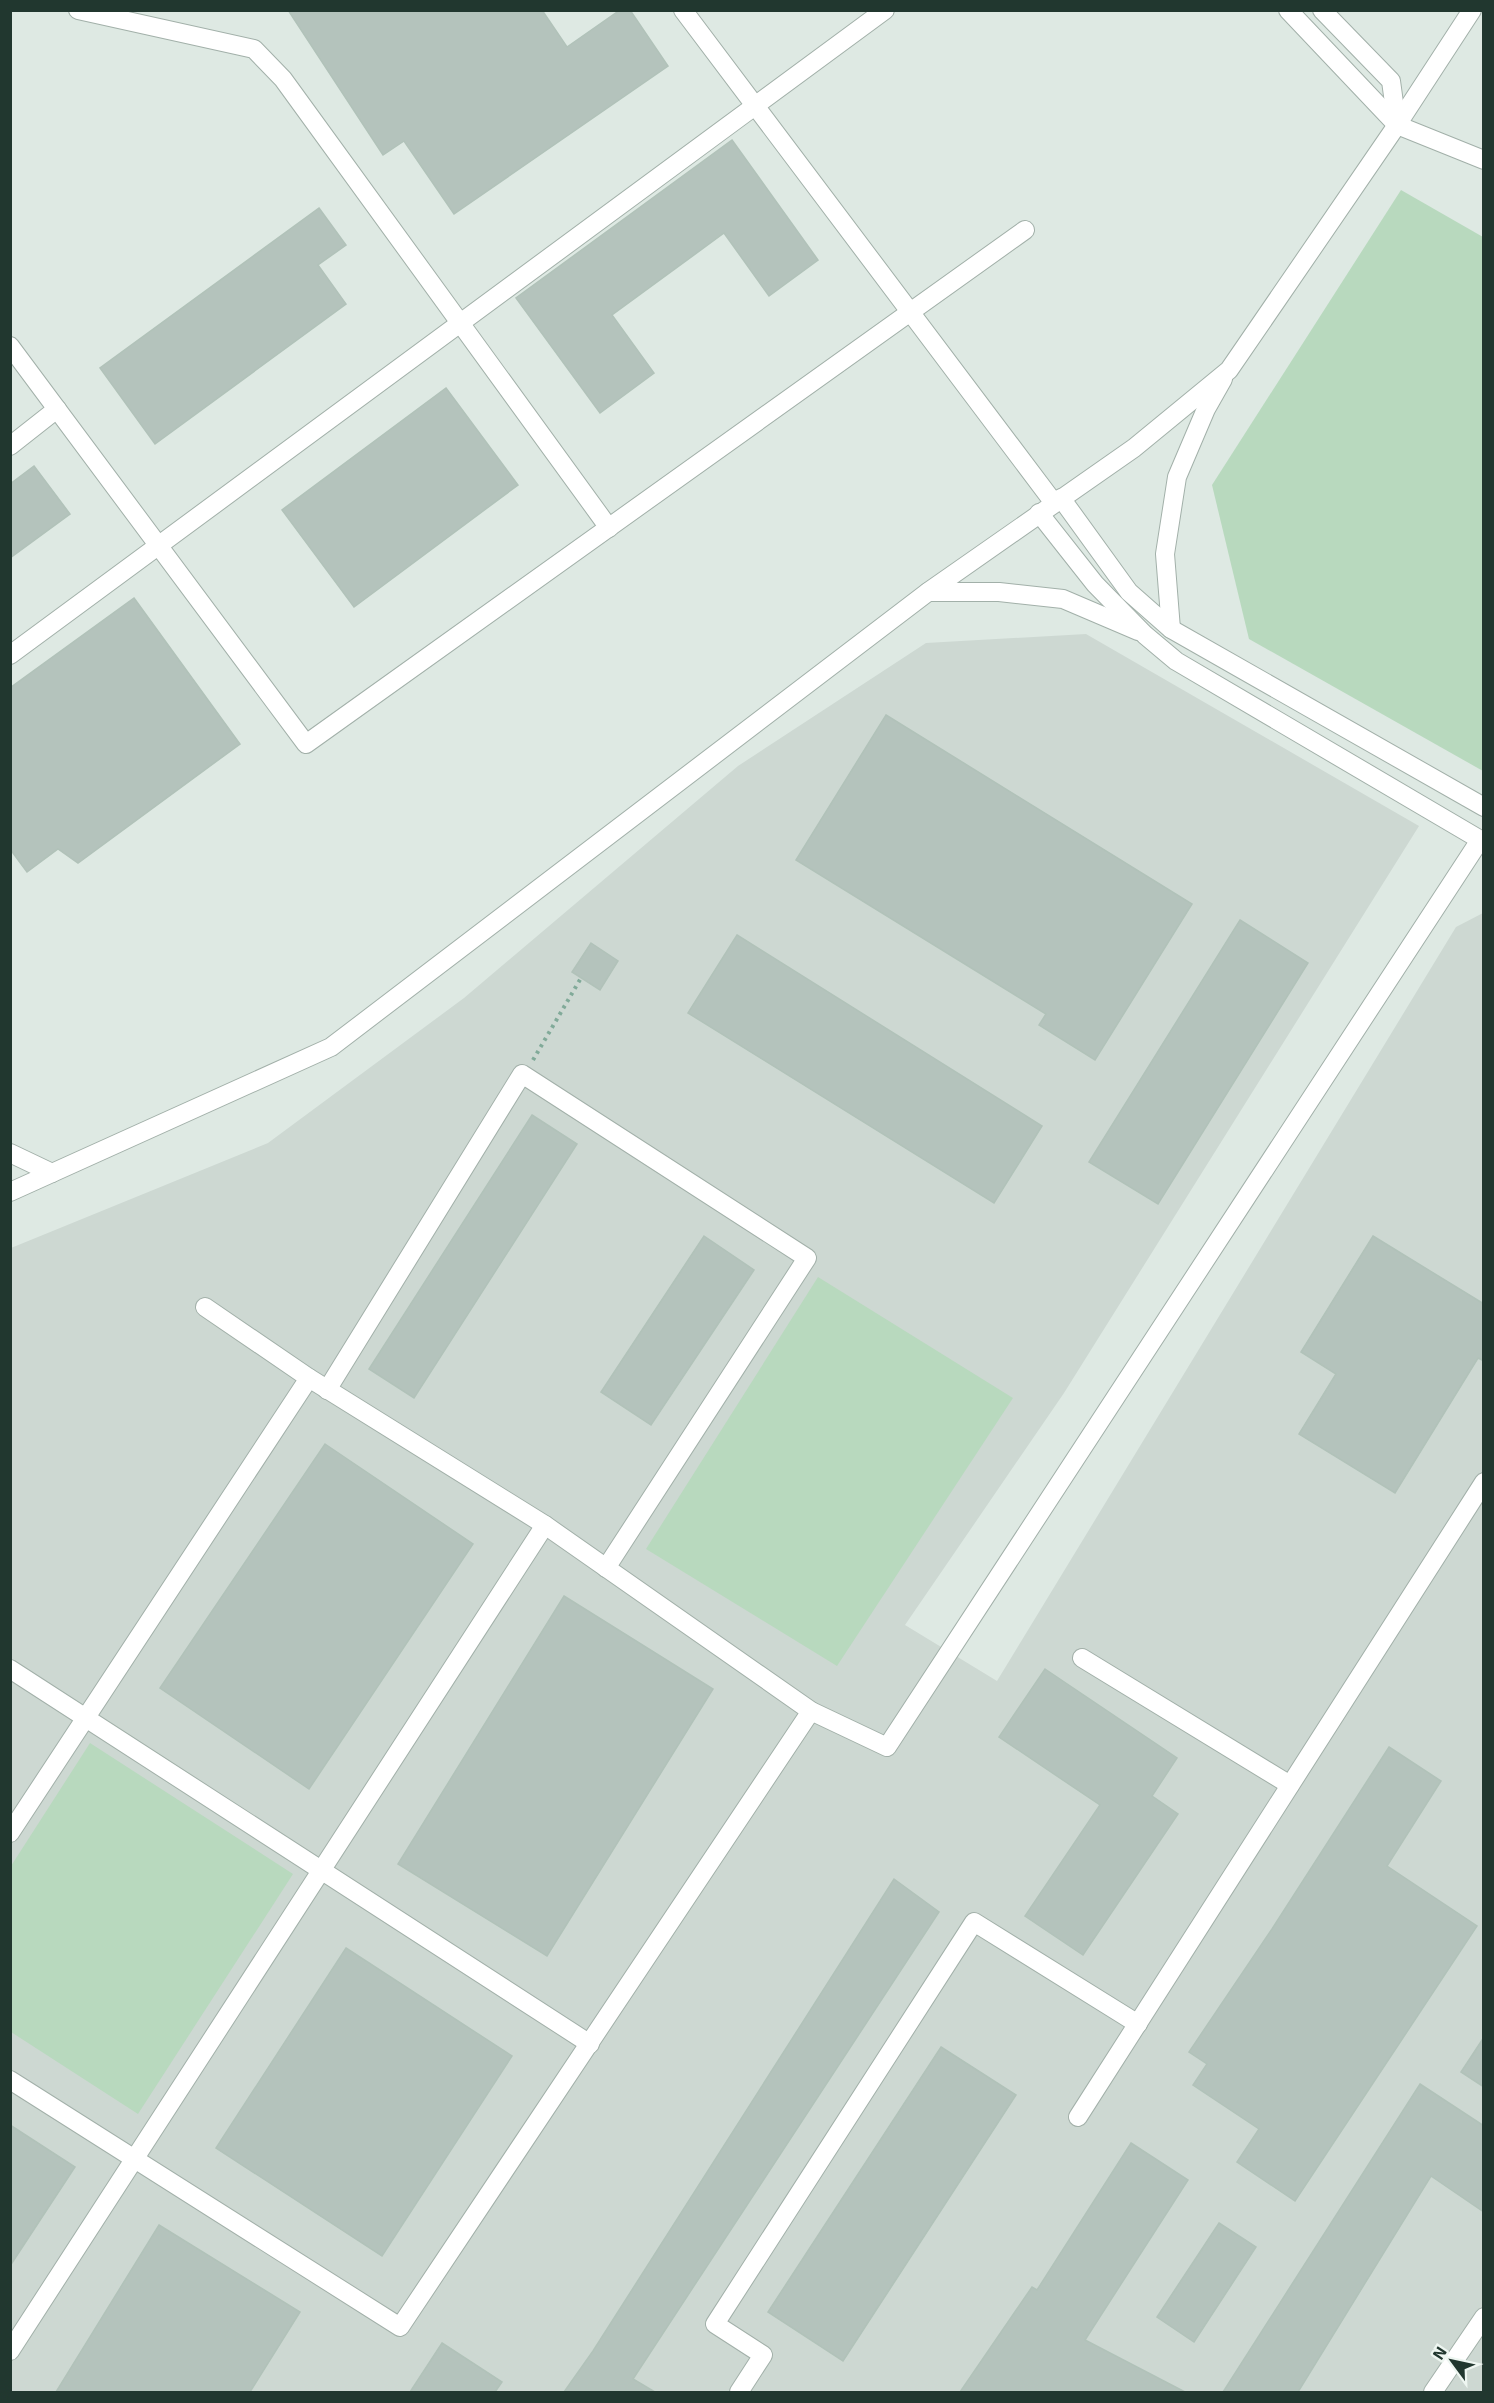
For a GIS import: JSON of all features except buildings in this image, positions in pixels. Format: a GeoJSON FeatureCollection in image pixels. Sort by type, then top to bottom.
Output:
{"type":"FeatureCollection","features":[{"type":"Feature","properties":{"kind":"street"},"geometry":{"type":"LineString","coordinates":[[78,10],[254,49],[283,79],[609,528]]}},
{"type":"Feature","properties":{"kind":"street"},"geometry":{"type":"LineString","coordinates":[[683,10],[1052,505],[1129,592],[1172,629],[1484,807]]}},
{"type":"Feature","properties":{"kind":"street"},"geometry":{"type":"LineString","coordinates":[[10,655],[885,10]]}},
{"type":"Feature","properties":{"kind":"street"},"geometry":{"type":"LineString","coordinates":[[1287,10],[1397,125],[1484,160]]}},
{"type":"Feature","properties":{"kind":"street"},"geometry":{"type":"LineString","coordinates":[[1322,10],[1391,81],[1397,125]]}},
{"type":"Feature","properties":{"kind":"street"},"geometry":{"type":"LineString","coordinates":[[1172,629],[1165,554],[1177,477],[1206,409],[1229,369],[1397,125],[1472,10]]}},
{"type":"Feature","properties":{"kind":"street"},"geometry":{"type":"LineString","coordinates":[[10,346],[306,744],[1025,230]]}},
{"type":"Feature","properties":{"kind":"street"},"geometry":{"type":"LineString","coordinates":[[10,1192],[331,1047],[928,592],[1134,448],[1229,369]]}},
{"type":"Feature","properties":{"kind":"street"},"geometry":{"type":"LineString","coordinates":[[10,446],[57,409]]}},
{"type":"Feature","properties":{"kind":"street"},"geometry":{"type":"LineString","coordinates":[[205,1307],[327,1390],[545,1525],[811,1711],[887,1748],[1482,841],[1176,661],[1145,635],[1095,584],[1052,505]]}},
{"type":"Feature","properties":{"kind":"street"},"geometry":{"type":"LineString","coordinates":[[928,592],[999,592],[1063,599],[1145,635]]}},
{"type":"Feature","properties":{"kind":"street"},"geometry":{"type":"LineString","coordinates":[[327,1390],[522,1074],[807,1258],[606,1568]]}},
{"type":"Feature","properties":{"kind":"street"},"geometry":{"type":"LineString","coordinates":[[10,1154],[52,1173]]}},
{"type":"Feature","properties":{"kind":"street"},"geometry":{"type":"LineString","coordinates":[[10,1833],[309,1378]]}},
{"type":"Feature","properties":{"kind":"street"},"geometry":{"type":"LineString","coordinates":[[1078,2117],[1484,1482]]}},
{"type":"Feature","properties":{"kind":"street"},"geometry":{"type":"LineString","coordinates":[[10,2351],[136,2160],[545,1525]]}},
{"type":"Feature","properties":{"kind":"street"},"geometry":{"type":"LineString","coordinates":[[1082,1658],[1290,1785]]}},
{"type":"Feature","properties":{"kind":"street"},"geometry":{"type":"LineString","coordinates":[[10,1669],[590,2044]]}},
{"type":"Feature","properties":{"kind":"street"},"geometry":{"type":"LineString","coordinates":[[10,2080],[400,2327],[811,1711]]}},
{"type":"Feature","properties":{"kind":"street"},"geometry":{"type":"LineString","coordinates":[[739,2392],[763,2355],[714,2325],[974,1922],[1138,2024]]}},
{"type":"Feature","properties":{"kind":"street"},"geometry":{"type":"LineString","coordinates":[[1433,2392],[1484,2317]]}},
{"type":"Feature","properties":{"kind":"path"},"geometry":{"type":"LineString","coordinates":[[535,1057],[581,978]]}},
{"type":"Feature","properties":{"kind":"shaded area"},"geometry":{"type":"Polygon","coordinates":[[[1086,634],[1419,826],[1064,1393],[905,1625],[997,1681],[1456,927],[1483,913],[1483,2392],[11,2392],[11,1248],[268,1143],[464,998],[738,766],[926,643],[1086,634]]]}},
{"type":"Feature","properties":{"kind":"green space"},"geometry":{"type":"Polygon","coordinates":[[[1401,190],[1483,237],[1483,771],[1249,639],[1212,485],[1401,190]]]}},
{"type":"Feature","properties":{"kind":"green space"},"geometry":{"type":"Polygon","coordinates":[[[818,1277],[1013,1398],[837,1666],[646,1549],[818,1277]]]}},
{"type":"Feature","properties":{"kind":"green space"},"geometry":{"type":"Polygon","coordinates":[[[90,1743],[293,1874],[138,2114],[11,2032],[11,1866],[90,1743]]]}}]}
